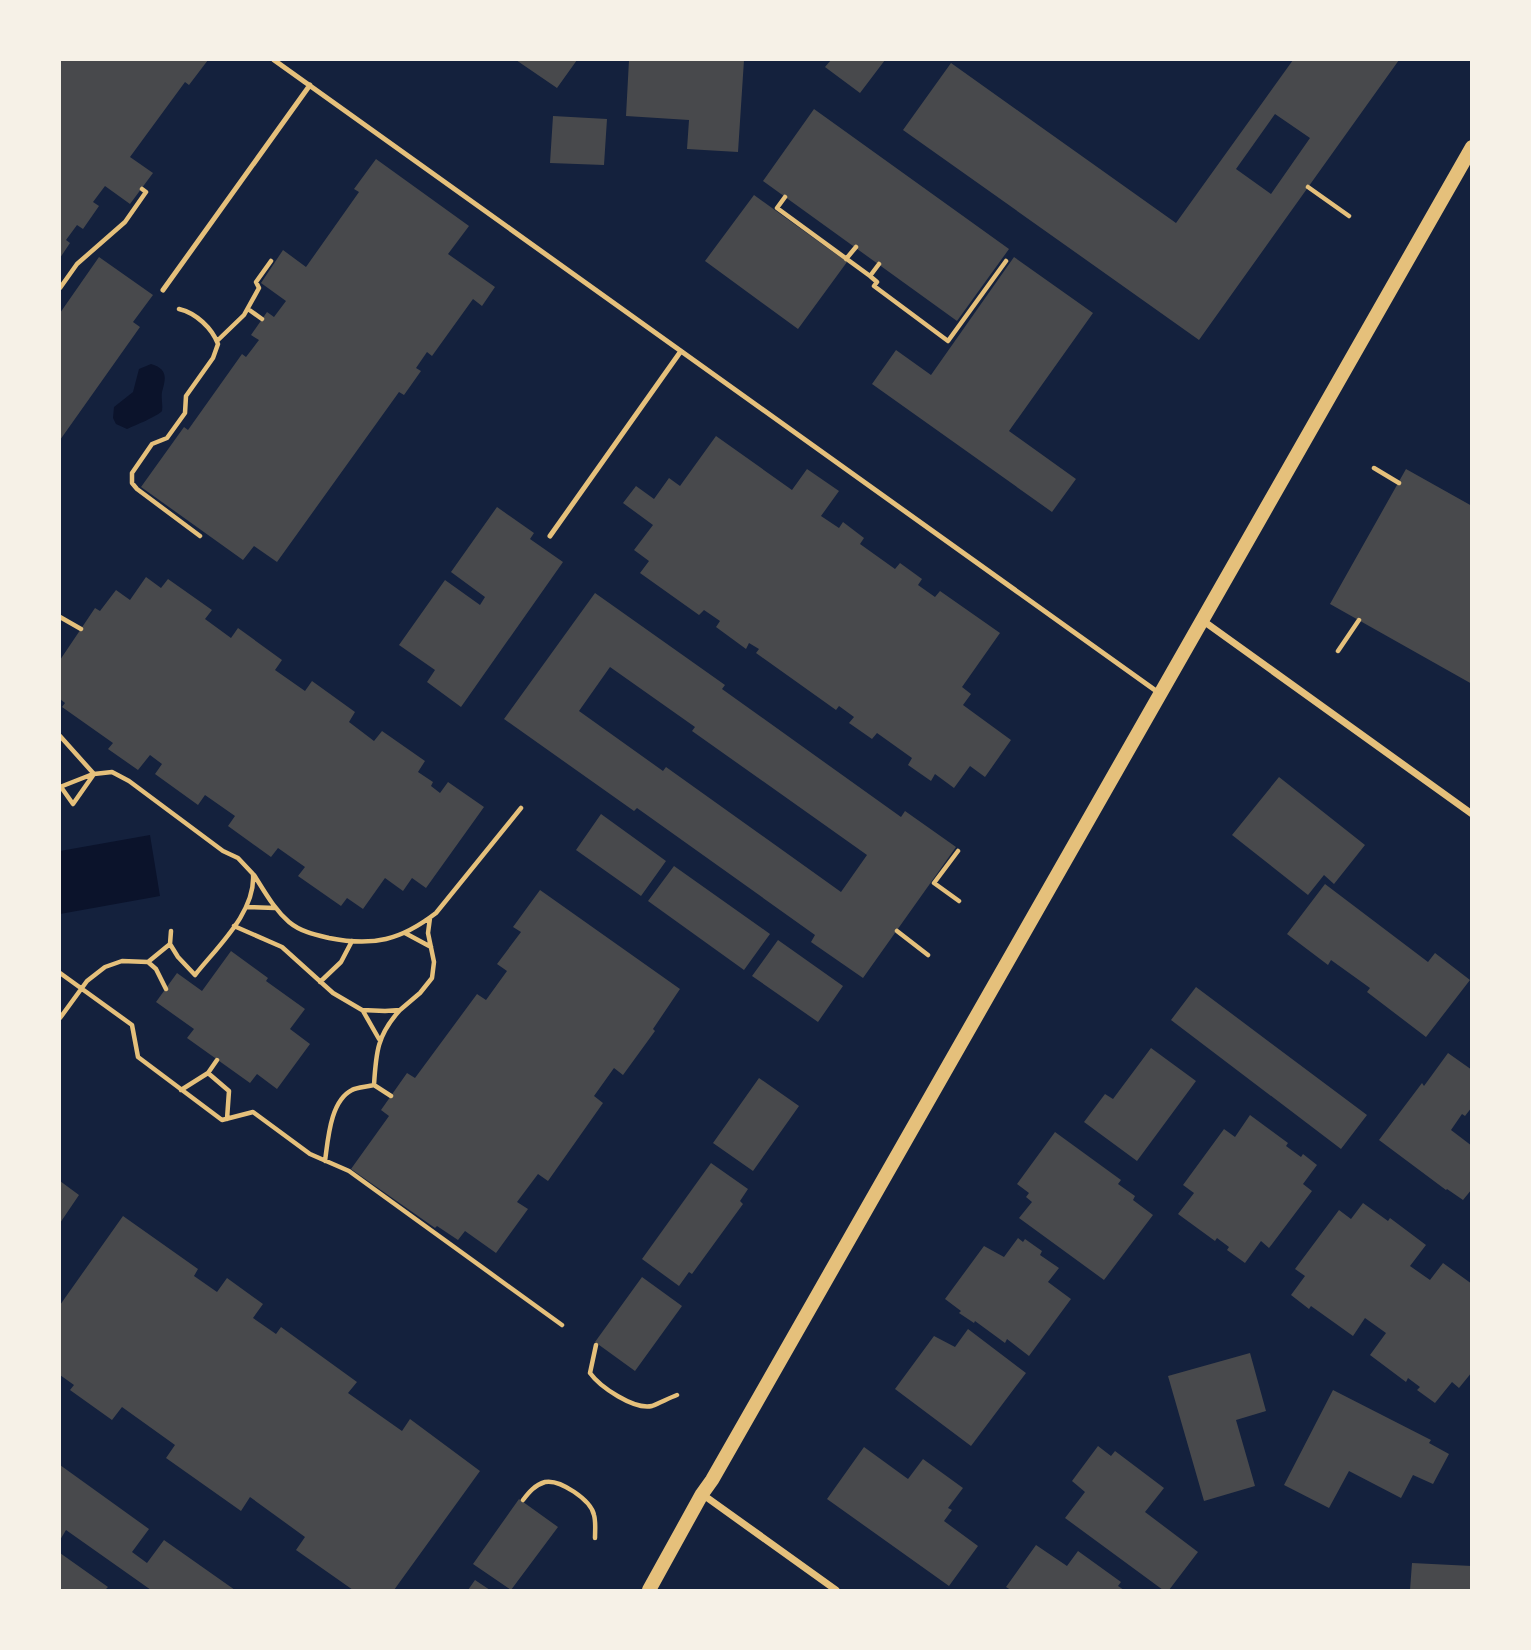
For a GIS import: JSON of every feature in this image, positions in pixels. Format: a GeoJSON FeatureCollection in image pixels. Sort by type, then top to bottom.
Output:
{"type":"FeatureCollection","features":[{"type":"Feature","properties":{"kind":"main road"},"geometry":{"type":"LineString","coordinates":[[649,1591],[1472,147]]}},
{"type":"Feature","properties":{"kind":"street"},"geometry":{"type":"LineString","coordinates":[[1201,620],[1472,814]]}},
{"type":"Feature","properties":{"kind":"street"},"geometry":{"type":"LineString","coordinates":[[702,1494],[836,1591]]}},
{"type":"Feature","properties":{"kind":"lane"},"geometry":{"type":"LineString","coordinates":[[274,60],[1159,693]]}},
{"type":"Feature","properties":{"kind":"lane"},"geometry":{"type":"LineString","coordinates":[[163,290],[310,85]]}},
{"type":"Feature","properties":{"kind":"lane"},"geometry":{"type":"LineString","coordinates":[[550,536],[681,351]]}},
{"type":"Feature","properties":{"kind":"path"},"geometry":{"type":"LineString","coordinates":[[1308,187],[1349,216]]}},
{"type":"Feature","properties":{"kind":"path"},"geometry":{"type":"LineString","coordinates":[[60,288],[77,264],[125,222],[146,192],[142,189]]}},
{"type":"Feature","properties":{"kind":"path"},"geometry":{"type":"LineString","coordinates":[[785,197],[777,208],[870,276],[877,282],[874,286],[948,341],[1006,261]]}},
{"type":"Feature","properties":{"kind":"path"},"geometry":{"type":"LineString","coordinates":[[846,259],[856,247]]}},
{"type":"Feature","properties":{"kind":"path"},"geometry":{"type":"LineString","coordinates":[[89,254],[97,260]]}},
{"type":"Feature","properties":{"kind":"path"},"geometry":{"type":"LineString","coordinates":[[217,341],[230,331],[248,309],[259,288],[256,282],[271,261]]}},
{"type":"Feature","properties":{"kind":"path"},"geometry":{"type":"LineString","coordinates":[[870,276],[879,264]]}},
{"type":"Feature","properties":{"kind":"path"},"geometry":{"type":"LineString","coordinates":[[174,308],[186,311],[214,332],[218,344],[213,358],[186,396],[185,413],[167,438],[152,444],[132,473],[132,482],[137,489],[200,536]]}},
{"type":"Feature","properties":{"kind":"path"},"geometry":{"type":"LineString","coordinates":[[248,309],[262,320]]}},
{"type":"Feature","properties":{"kind":"path"},"geometry":{"type":"LineString","coordinates":[[1374,468],[1399,482]]}},
{"type":"Feature","properties":{"kind":"path"},"geometry":{"type":"LineString","coordinates":[[60,617],[81,629]]}},
{"type":"Feature","properties":{"kind":"path"},"geometry":{"type":"LineString","coordinates":[[1338,651],[1359,620]]}},
{"type":"Feature","properties":{"kind":"path"},"geometry":{"type":"LineString","coordinates":[[60,736],[94,774]]}},
{"type":"Feature","properties":{"kind":"path"},"geometry":{"type":"LineString","coordinates":[[94,774],[73,804],[60,787],[94,774],[112,772],[129,781],[223,852],[238,858],[253,874],[275,908],[291,924],[312,934],[364,943],[391,939],[430,918],[521,808]]}},
{"type":"Feature","properties":{"kind":"path"},"geometry":{"type":"LineString","coordinates":[[958,851],[934,883],[958,901]]}},
{"type":"Feature","properties":{"kind":"path"},"geometry":{"type":"LineString","coordinates":[[171,931],[170,944],[195,975],[234,926],[251,899],[253,874]]}},
{"type":"Feature","properties":{"kind":"path"},"geometry":{"type":"LineString","coordinates":[[245,907],[275,908]]}},
{"type":"Feature","properties":{"kind":"path"},"geometry":{"type":"LineString","coordinates":[[374,1085],[379,1039],[387,1024],[432,978],[434,962],[428,933],[430,918]]}},
{"type":"Feature","properties":{"kind":"path"},"geometry":{"type":"LineString","coordinates":[[234,926],[282,947],[333,993],[362,1010],[379,1039]]}},
{"type":"Feature","properties":{"kind":"path"},"geometry":{"type":"LineString","coordinates":[[897,931],[928,955]]}},
{"type":"Feature","properties":{"kind":"path"},"geometry":{"type":"LineString","coordinates":[[404,933],[431,947]]}},
{"type":"Feature","properties":{"kind":"path"},"geometry":{"type":"LineString","coordinates":[[320,982],[341,962],[352,942]]}},
{"type":"Feature","properties":{"kind":"path"},"geometry":{"type":"LineString","coordinates":[[148,962],[170,944]]}},
{"type":"Feature","properties":{"kind":"path"},"geometry":{"type":"LineString","coordinates":[[60,1018],[81,989],[105,967],[122,961],[148,962],[156,969],[166,989]]}},
{"type":"Feature","properties":{"kind":"path"},"geometry":{"type":"LineString","coordinates":[[60,973],[132,1025],[138,1057],[222,1120],[254,1112],[310,1154],[349,1171],[562,1325]]}},
{"type":"Feature","properties":{"kind":"path"},"geometry":{"type":"LineString","coordinates":[[362,1010],[400,1010]]}},
{"type":"Feature","properties":{"kind":"path"},"geometry":{"type":"LineString","coordinates":[[181,1090],[208,1073],[217,1059]]}},
{"type":"Feature","properties":{"kind":"path"},"geometry":{"type":"LineString","coordinates":[[208,1073],[229,1091],[227,1119]]}},
{"type":"Feature","properties":{"kind":"path"},"geometry":{"type":"LineString","coordinates":[[326,1161],[330,1123],[340,1102],[351,1090],[374,1085],[391,1096]]}},
{"type":"Feature","properties":{"kind":"path"},"geometry":{"type":"LineString","coordinates":[[596,1345],[590,1373],[596,1382],[607,1390],[631,1402],[649,1407],[677,1395]]}},
{"type":"Feature","properties":{"kind":"path"},"geometry":{"type":"LineString","coordinates":[[523,1500],[530,1490],[546,1482],[557,1483],[578,1494],[589,1504],[594,1514],[595,1538]]}},
{"type":"Feature","properties":{"kind":"water"},"geometry":{"type":"Polygon","coordinates":[[[151,364],[163,371],[164,375],[162,411],[127,429],[116,424],[113,418],[114,407],[133,392],[139,369],[151,364]]]}},
{"type":"Feature","properties":{"kind":"water"},"geometry":{"type":"Polygon","coordinates":[[[150,835],[160,896],[60,914],[60,851],[150,835]]]}},
{"type":"Feature","properties":{"kind":"building"},"geometry":{"type":"Polygon","coordinates":[[[60,60],[208,60],[189,85],[185,82],[130,157],[153,173],[130,204],[105,186],[93,202],[99,206],[83,229],[77,225],[66,240],[70,243],[60,258],[60,60]]]}},
{"type":"Feature","properties":{"kind":"building"},"geometry":{"type":"Polygon","coordinates":[[[516,60],[577,60],[557,88],[516,60]]]}},
{"type":"Feature","properties":{"kind":"building"},"geometry":{"type":"Polygon","coordinates":[[[629,60],[744,60],[738,152],[687,149],[689,120],[626,116],[629,60]]]}},
{"type":"Feature","properties":{"kind":"building"},"geometry":{"type":"Polygon","coordinates":[[[831,60],[885,60],[860,93],[825,67],[831,60]]]}},
{"type":"Feature","properties":{"kind":"building"},"geometry":{"type":"Polygon","coordinates":[[[1293,60],[1399,60],[1199,340],[903,130],[951,63],[1176,223],[1293,60]],[[1275,114],[1236,169],[1271,194],[1310,138],[1275,114]]]}},
{"type":"Feature","properties":{"kind":"building"},"geometry":{"type":"Polygon","coordinates":[[[814,109],[1009,249],[957,321],[763,181],[814,109]]]}},
{"type":"Feature","properties":{"kind":"building"},"geometry":{"type":"Polygon","coordinates":[[[553,116],[607,119],[604,165],[550,163],[553,116]]]}},
{"type":"Feature","properties":{"kind":"building"},"geometry":{"type":"Polygon","coordinates":[[[376,159],[469,226],[448,254],[495,287],[482,306],[473,299],[432,356],[427,352],[416,368],[421,371],[404,395],[399,392],[277,562],[254,546],[243,560],[141,487],[184,427],[188,430],[242,354],[246,357],[259,340],[251,335],[267,312],[274,317],[286,301],[261,283],[283,250],[306,267],[359,192],[354,189],[376,159]]]}},
{"type":"Feature","properties":{"kind":"building"},"geometry":{"type":"Polygon","coordinates":[[[754,195],[847,262],[798,329],[705,261],[754,195]]]}},
{"type":"Feature","properties":{"kind":"building"},"geometry":{"type":"Polygon","coordinates":[[[99,257],[153,295],[133,322],[140,327],[60,440],[60,313],[99,257]]]}},
{"type":"Feature","properties":{"kind":"building"},"geometry":{"type":"Polygon","coordinates":[[[1014,257],[1093,313],[1009,431],[1076,479],[1052,512],[872,384],[896,350],[931,375],[1014,257]]]}},
{"type":"Feature","properties":{"kind":"building"},"geometry":{"type":"Polygon","coordinates":[[[716,436],[792,490],[807,469],[839,491],[821,516],[839,528],[843,522],[864,538],[860,544],[895,569],[900,563],[922,579],[918,585],[935,597],[940,591],[1000,633],[962,687],[971,694],[963,705],[1011,740],[985,777],[970,766],[954,788],[935,774],[931,781],[908,765],[912,758],[877,733],[872,739],[849,723],[854,717],[839,706],[836,710],[756,653],[759,649],[749,643],[746,649],[716,627],[720,621],[704,610],[699,615],[640,573],[649,561],[634,550],[653,525],[623,503],[636,486],[654,499],[669,478],[680,486],[716,436]]]}},
{"type":"Feature","properties":{"kind":"building"},"geometry":{"type":"Polygon","coordinates":[[[1406,469],[1472,506],[1472,684],[1330,604],[1406,469]]]}},
{"type":"Feature","properties":{"kind":"building"},"geometry":{"type":"Polygon","coordinates":[[[497,507],[534,533],[530,539],[563,562],[461,707],[427,682],[435,670],[399,645],[445,580],[480,605],[485,597],[451,572],[497,507]]]}},
{"type":"Feature","properties":{"kind":"building"},"geometry":{"type":"Polygon","coordinates":[[[146,577],[161,588],[168,579],[212,610],[205,619],[231,638],[238,628],[282,660],[275,670],[305,691],[312,681],[355,712],[349,722],[374,741],[382,731],[425,761],[418,772],[433,782],[431,786],[440,793],[448,782],[484,807],[426,888],[412,878],[403,891],[385,878],[363,909],[347,898],[341,906],[298,876],[305,867],[278,848],[271,857],[228,826],[235,816],[205,795],[198,805],[155,774],[162,764],[150,755],[138,770],[108,749],[113,743],[62,707],[65,703],[60,699],[60,660],[95,608],[100,611],[116,590],[130,600],[146,577]]]}},
{"type":"Feature","properties":{"kind":"building"},"geometry":{"type":"Polygon","coordinates":[[[595,593],[725,685],[722,689],[901,817],[905,811],[956,847],[863,978],[811,942],[815,935],[637,808],[634,811],[504,719],[595,593]],[[610,667],[579,711],[663,771],[666,767],[841,892],[867,855],[692,731],[695,727],[610,667]]]}},
{"type":"Feature","properties":{"kind":"building"},"geometry":{"type":"Polygon","coordinates":[[[1279,777],[1365,845],[1334,884],[1324,875],[1308,895],[1232,835],[1279,777]]]}},
{"type":"Feature","properties":{"kind":"building"},"geometry":{"type":"Polygon","coordinates":[[[601,814],[666,861],[641,896],[576,850],[601,814]]]}},
{"type":"Feature","properties":{"kind":"building"},"geometry":{"type":"Polygon","coordinates":[[[674,866],[770,934],[744,970],[648,901],[674,866]]]}},
{"type":"Feature","properties":{"kind":"building"},"geometry":{"type":"Polygon","coordinates":[[[1325,884],[1428,962],[1435,953],[1470,980],[1426,1037],[1367,992],[1370,988],[1331,960],[1328,965],[1287,934],[1325,884]]]}},
{"type":"Feature","properties":{"kind":"building"},"geometry":{"type":"Polygon","coordinates":[[[540,890],[680,989],[653,1029],[655,1031],[623,1075],[614,1068],[594,1096],[603,1103],[548,1181],[538,1174],[517,1202],[528,1209],[496,1253],[465,1231],[458,1240],[437,1226],[435,1228],[351,1169],[389,1116],[381,1110],[407,1073],[415,1078],[477,994],[486,1000],[507,971],[497,964],[521,932],[513,927],[540,890]]]}},
{"type":"Feature","properties":{"kind":"building"},"geometry":{"type":"Polygon","coordinates":[[[778,940],[843,986],[818,1022],[752,976],[778,940]]]}},
{"type":"Feature","properties":{"kind":"building"},"geometry":{"type":"Polygon","coordinates":[[[231,951],[305,1009],[290,1029],[310,1044],[277,1089],[257,1074],[250,1083],[187,1038],[194,1029],[156,1002],[177,973],[202,991],[231,951]]]}},
{"type":"Feature","properties":{"kind":"building"},"geometry":{"type":"Polygon","coordinates":[[[1196,987],[1367,1115],[1341,1149],[1171,1020],[1196,987]]]}},
{"type":"Feature","properties":{"kind":"building"},"geometry":{"type":"Polygon","coordinates":[[[1151,1048],[1196,1081],[1137,1161],[1084,1122],[1105,1094],[1113,1099],[1151,1048]]]}},
{"type":"Feature","properties":{"kind":"building"},"geometry":{"type":"Polygon","coordinates":[[[1448,1053],[1472,1070],[1472,1107],[1465,1116],[1462,1114],[1451,1130],[1472,1146],[1472,1189],[1463,1200],[1379,1140],[1448,1053]]]}},
{"type":"Feature","properties":{"kind":"building"},"geometry":{"type":"Polygon","coordinates":[[[759,1078],[799,1106],[753,1171],[713,1143],[759,1078]]]}},
{"type":"Feature","properties":{"kind":"building"},"geometry":{"type":"Polygon","coordinates":[[[1250,1115],[1288,1143],[1286,1146],[1317,1165],[1303,1184],[1312,1191],[1269,1248],[1261,1241],[1245,1263],[1227,1250],[1229,1247],[1217,1238],[1215,1241],[1178,1214],[1194,1193],[1183,1185],[1224,1129],[1235,1137],[1250,1115]]]}},
{"type":"Feature","properties":{"kind":"building"},"geometry":{"type":"Polygon","coordinates":[[[1055,1132],[1121,1180],[1118,1184],[1135,1196],[1133,1200],[1153,1215],[1104,1280],[1019,1218],[1032,1202],[1026,1197],[1029,1193],[1017,1184],[1055,1132]]]}},
{"type":"Feature","properties":{"kind":"building"},"geometry":{"type":"Polygon","coordinates":[[[711,1163],[748,1189],[740,1201],[743,1204],[692,1274],[689,1272],[679,1286],[642,1259],[711,1163]]]}},
{"type":"Feature","properties":{"kind":"building"},"geometry":{"type":"Polygon","coordinates":[[[60,1181],[79,1195],[60,1223],[60,1181]]]}},
{"type":"Feature","properties":{"kind":"building"},"geometry":{"type":"Polygon","coordinates":[[[1363,1203],[1388,1221],[1390,1218],[1426,1245],[1410,1266],[1430,1280],[1443,1263],[1472,1284],[1472,1372],[1459,1388],[1452,1382],[1435,1403],[1417,1390],[1420,1387],[1408,1378],[1406,1382],[1370,1355],[1386,1333],[1365,1318],[1353,1336],[1291,1295],[1305,1276],[1295,1269],[1339,1210],[1351,1219],[1363,1203]]]}},
{"type":"Feature","properties":{"kind":"building"},"geometry":{"type":"Polygon","coordinates":[[[123,1216],[198,1269],[194,1276],[217,1292],[227,1278],[263,1304],[253,1318],[276,1334],[281,1327],[357,1382],[348,1393],[402,1431],[410,1419],[480,1471],[394,1590],[353,1590],[296,1550],[305,1537],[250,1497],[241,1511],[166,1458],[175,1445],[122,1407],[112,1420],[70,1390],[74,1385],[60,1375],[60,1305],[123,1216]]]}},
{"type":"Feature","properties":{"kind":"building"},"geometry":{"type":"Polygon","coordinates":[[[1018,1238],[1023,1242],[1025,1239],[1042,1251],[1040,1255],[1059,1268],[1048,1282],[1071,1299],[1029,1356],[1007,1339],[1005,1343],[959,1313],[961,1311],[945,1299],[984,1246],[1004,1257],[1018,1238]]]}},
{"type":"Feature","properties":{"kind":"building"},"geometry":{"type":"Polygon","coordinates":[[[642,1277],[682,1306],[635,1371],[595,1342],[642,1277]]]}},
{"type":"Feature","properties":{"kind":"building"},"geometry":{"type":"Polygon","coordinates":[[[968,1329],[1026,1373],[971,1446],[895,1389],[934,1336],[955,1347],[968,1329]]]}},
{"type":"Feature","properties":{"kind":"building"},"geometry":{"type":"Polygon","coordinates":[[[1250,1353],[1266,1411],[1236,1420],[1255,1486],[1204,1501],[1168,1376],[1250,1353]]]}},
{"type":"Feature","properties":{"kind":"building"},"geometry":{"type":"Polygon","coordinates":[[[1333,1390],[1431,1440],[1429,1443],[1449,1454],[1433,1484],[1413,1475],[1401,1498],[1349,1471],[1329,1508],[1284,1485],[1333,1390]]]}},
{"type":"Feature","properties":{"kind":"building"},"geometry":{"type":"Polygon","coordinates":[[[1098,1446],[1111,1456],[1115,1451],[1164,1488],[1145,1512],[1198,1552],[1169,1590],[1163,1590],[1065,1518],[1085,1492],[1072,1481],[1098,1446]]]}},
{"type":"Feature","properties":{"kind":"building"},"geometry":{"type":"Polygon","coordinates":[[[864,1447],[908,1479],[923,1459],[963,1488],[948,1508],[952,1510],[944,1521],[978,1546],[949,1586],[827,1499],[864,1447]]]}},
{"type":"Feature","properties":{"kind":"building"},"geometry":{"type":"Polygon","coordinates":[[[60,1465],[149,1529],[132,1552],[147,1563],[164,1540],[235,1590],[151,1590],[66,1530],[60,1540],[60,1465]]]}},
{"type":"Feature","properties":{"kind":"building"},"geometry":{"type":"Polygon","coordinates":[[[519,1499],[558,1527],[511,1590],[473,1564],[519,1499]]]}},
{"type":"Feature","properties":{"kind":"building"},"geometry":{"type":"Polygon","coordinates":[[[1036,1545],[1067,1566],[1078,1551],[1121,1582],[1118,1586],[1124,1590],[1011,1590],[1006,1587],[1036,1545]]]}},
{"type":"Feature","properties":{"kind":"building"},"geometry":{"type":"Polygon","coordinates":[[[60,1553],[108,1587],[105,1590],[60,1590],[60,1553]]]}},
{"type":"Feature","properties":{"kind":"building"},"geometry":{"type":"Polygon","coordinates":[[[1412,1563],[1472,1566],[1472,1590],[1410,1590],[1412,1563]]]}},
{"type":"Feature","properties":{"kind":"building"},"geometry":{"type":"Polygon","coordinates":[[[475,1580],[490,1590],[468,1590],[475,1580]]]}}]}
